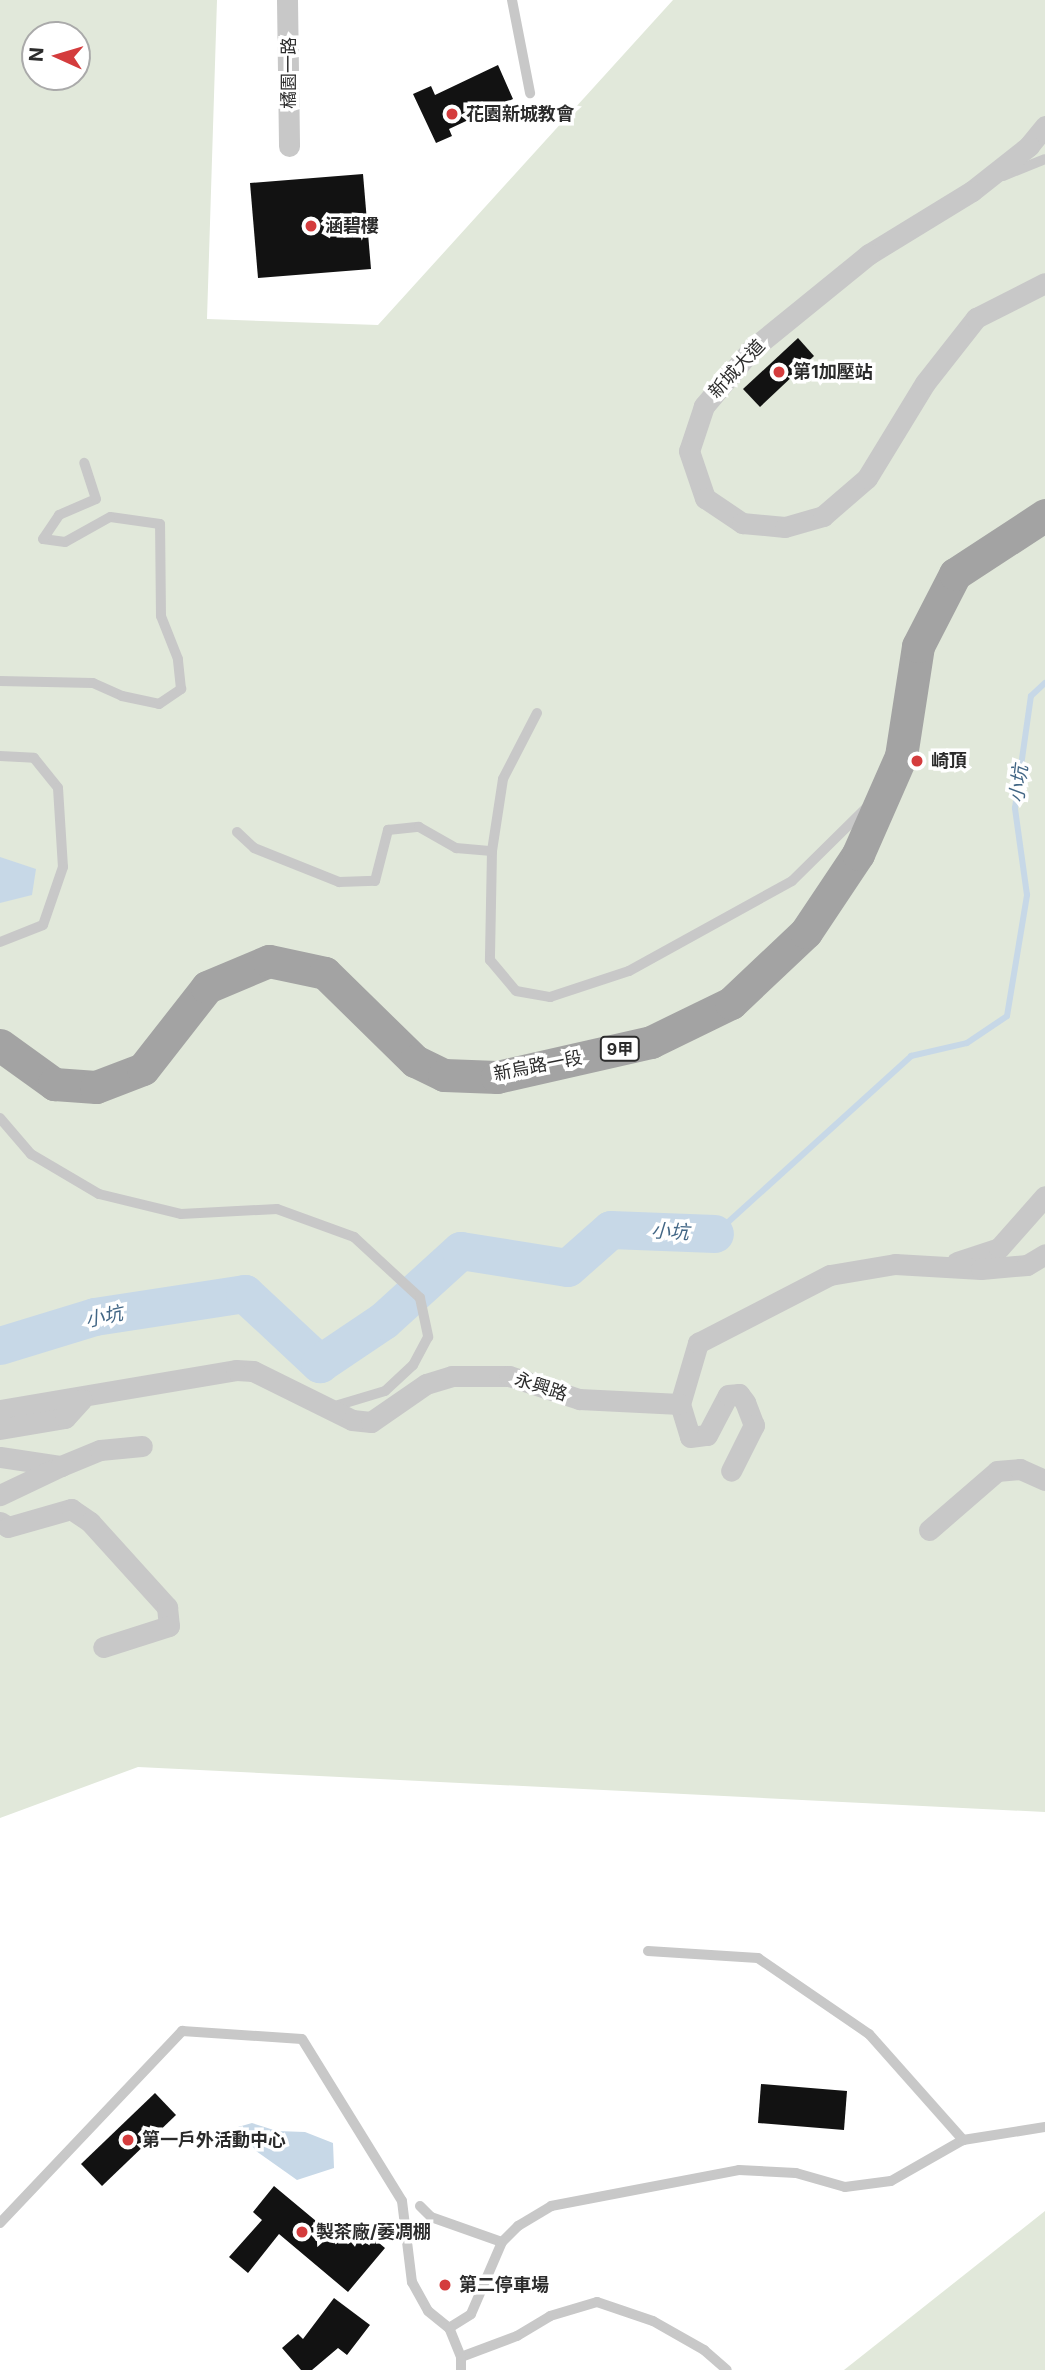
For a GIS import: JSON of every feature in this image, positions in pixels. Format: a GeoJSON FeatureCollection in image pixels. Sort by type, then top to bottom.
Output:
{"type":"FeatureCollection","features":[{"type":"Feature","properties":{"kind":"main road","name":"新烏路一段"},"geometry":{"type":"LineString","coordinates":[[0,1045],[54,1084],[96,1087],[143,1069],[207,987],[269,961],[325,973],[415,1060],[444,1075],[497,1077],[651,1042],[731,1003],[806,932],[858,854],[901,756],[918,646],[955,575],[1045,515]]}},
{"type":"Feature","properties":{"kind":"street","name":"橘園一路"},"geometry":{"type":"LineString","coordinates":[[287,0],[289,146]]}},
{"type":"Feature","properties":{"kind":"street","name":"新城大道"},"geometry":{"type":"LineString","coordinates":[[1045,126],[1028,146],[972,191],[869,254],[752,349],[704,405],[689,451],[705,498],[742,523],[785,527],[822,516],[867,478],[925,383],[976,318],[1045,283]]}},
{"type":"Feature","properties":{"kind":"street"},"geometry":{"type":"LineString","coordinates":[[948,1265],[999,1248],[1045,1196]]}},
{"type":"Feature","properties":{"kind":"street"},"geometry":{"type":"LineString","coordinates":[[731,1471],[754,1425],[746,1402],[738,1394],[728,1395],[707,1435],[690,1437],[680,1404],[698,1343],[830,1275],[895,1264],[981,1269],[1027,1265],[1045,1254]]}},
{"type":"Feature","properties":{"kind":"street","name":"永興路"},"geometry":{"type":"LineString","coordinates":[[0,1410],[82,1399],[236,1370],[253,1370],[332,1407],[352,1420],[371,1422],[426,1384],[452,1376],[509,1376],[579,1399],[680,1404]]}},
{"type":"Feature","properties":{"kind":"street"},"geometry":{"type":"LineString","coordinates":[[0,1429],[65,1418],[82,1399]]}},
{"type":"Feature","properties":{"kind":"street"},"geometry":{"type":"LineString","coordinates":[[0,1495],[100,1450],[142,1446]]}},
{"type":"Feature","properties":{"kind":"street"},"geometry":{"type":"LineString","coordinates":[[0,1457],[61,1466]]}},
{"type":"Feature","properties":{"kind":"street"},"geometry":{"type":"LineString","coordinates":[[929,1530],[997,1471],[1020,1469],[1045,1480]]}},
{"type":"Feature","properties":{"kind":"street"},"geometry":{"type":"LineString","coordinates":[[0,1522],[8,1527],[71,1510],[90,1522],[167,1607],[169,1626],[103,1647]]}},
{"type":"Feature","properties":{"kind":"lane"},"geometry":{"type":"LineString","coordinates":[[512,0],[530,93]]}},
{"type":"Feature","properties":{"kind":"lane"},"geometry":{"type":"LineString","coordinates":[[972,191],[1045,159]]}},
{"type":"Feature","properties":{"kind":"lane"},"geometry":{"type":"LineString","coordinates":[[0,681],[93,684],[122,696],[159,704],[181,689],[178,659],[160,616],[160,524],[110,517],[65,541],[43,539],[58,515],[96,499],[84,463]]}},
{"type":"Feature","properties":{"kind":"lane"},"geometry":{"type":"LineString","coordinates":[[537,713],[503,779],[492,851],[490,960],[516,991],[550,997],[629,971],[792,881],[865,809],[883,797]]}},
{"type":"Feature","properties":{"kind":"lane"},"geometry":{"type":"LineString","coordinates":[[0,756],[34,758],[58,788],[63,867],[43,925],[0,942]]}},
{"type":"Feature","properties":{"kind":"lane"},"geometry":{"type":"LineString","coordinates":[[237,832],[254,848],[339,882],[375,881],[388,830],[419,827],[456,848],[492,851]]}},
{"type":"Feature","properties":{"kind":"lane"},"geometry":{"type":"LineString","coordinates":[[0,1118],[31,1154],[99,1194],[181,1214],[277,1209],[354,1237],[420,1298],[428,1337],[412,1365],[385,1391],[332,1407]]}},
{"type":"Feature","properties":{"kind":"lane"},"geometry":{"type":"LineString","coordinates":[[648,1951],[758,1958],[869,2034],[962,2140]]}},
{"type":"Feature","properties":{"kind":"lane"},"geometry":{"type":"LineString","coordinates":[[0,2222],[182,2031],[302,2039],[402,2201],[412,2282],[428,2311],[449,2328],[461,2357],[460,2370]]}},
{"type":"Feature","properties":{"kind":"lane"},"geometry":{"type":"LineString","coordinates":[[449,2328],[471,2314],[502,2242],[518,2226],[551,2206],[739,2170],[796,2173],[845,2187],[891,2181],[962,2140],[1045,2127]]}},
{"type":"Feature","properties":{"kind":"lane"},"geometry":{"type":"LineString","coordinates":[[420,2206],[431,2217],[502,2242]]}},
{"type":"Feature","properties":{"kind":"lane"},"geometry":{"type":"LineString","coordinates":[[461,2357],[517,2336],[550,2316],[597,2302],[653,2321],[704,2350],[727,2370]]}},
{"type":"Feature","properties":{"kind":"shaded area"},"geometry":{"type":"Polygon","coordinates":[[[0,0],[217,0],[207,319],[378,325],[673,0],[1045,0],[1045,1812],[138,1767],[0,1818],[0,0]]]}},
{"type":"Feature","properties":{"kind":"shaded area"},"geometry":{"type":"Polygon","coordinates":[[[1045,2211],[1045,2370],[844,2370],[1045,2211]]]}},
{"type":"Feature","properties":{"kind":"water"},"geometry":{"type":"Polygon","coordinates":[[[0,857],[36,869],[32,895],[0,903],[0,857]]]}},
{"type":"Feature","properties":{"kind":"water"},"geometry":{"type":"Polygon","coordinates":[[[252,2123],[277,2131],[305,2132],[333,2143],[334,2168],[297,2180],[256,2151],[238,2127],[252,2123]]]}},
{"type":"Feature","properties":{"kind":"building","name":"花園新城教會"},"geometry":{"type":"Polygon","coordinates":[[[498,65],[513,99],[449,129],[452,136],[436,143],[413,94],[431,86],[435,95],[498,65]]]}},
{"type":"Feature","properties":{"kind":"building","name":"涵碧樓"},"geometry":{"type":"Polygon","coordinates":[[[363,174],[371,269],[258,278],[250,183],[363,174]]]}},
{"type":"Feature","properties":{"kind":"building","name":"第1加壓站"},"geometry":{"type":"Polygon","coordinates":[[[798,338],[814,356],[760,407],[743,389],[798,338]]]}},
{"type":"Feature","properties":{"kind":"building"},"geometry":{"type":"Polygon","coordinates":[[[761,2084],[847,2091],[844,2130],[758,2123],[761,2084]]]}},
{"type":"Feature","properties":{"kind":"building","name":"第一戶外活動中心"},"geometry":{"type":"Polygon","coordinates":[[[155,2093],[176,2115],[102,2186],[81,2164],[155,2093]]]}},
{"type":"Feature","properties":{"kind":"building","name":"製茶廠/萎凋棚"},"geometry":{"type":"Polygon","coordinates":[[[274,2186],[340,2241],[355,2223],[385,2248],[348,2292],[279,2234],[248,2273],[229,2257],[262,2220],[253,2212],[274,2186]]]}},
{"type":"Feature","properties":{"kind":"building"},"geometry":{"type":"Polygon","coordinates":[[[334,2298],[370,2325],[347,2355],[338,2348],[312,2370],[301,2370],[282,2348],[298,2334],[303,2339],[334,2298]]]}},
{"type":"Feature","properties":{"kind":"waterway","name":"小坑"},"geometry":{"type":"LineString","coordinates":[[715,1234],[911,1056],[967,1043],[1007,1016],[1027,895],[1015,808],[1031,696],[1045,683]]}},
{"type":"Feature","properties":{"kind":"waterway","name":"小坑"},"geometry":{"type":"LineString","coordinates":[[0,1346],[95,1317],[245,1294],[320,1364],[384,1321],[461,1251],[568,1268],[611,1230],[715,1234]]}},
{"type":"Feature","properties":{"kind":"place","name":"花園新城教會"},"geometry":{"type":"Point","coordinates":[452,114]}},
{"type":"Feature","properties":{"kind":"place","name":"涵碧樓"},"geometry":{"type":"Point","coordinates":[311,226]}},
{"type":"Feature","properties":{"kind":"place","name":"第1加壓站"},"geometry":{"type":"Point","coordinates":[779,372]}},
{"type":"Feature","properties":{"kind":"place","name":"崎頂"},"geometry":{"type":"Point","coordinates":[917,761]}},
{"type":"Feature","properties":{"kind":"place","name":"第一戶外活動中心"},"geometry":{"type":"Point","coordinates":[128,2140]}},
{"type":"Feature","properties":{"kind":"place","name":"製茶廠/萎凋棚"},"geometry":{"type":"Point","coordinates":[302,2232]}},
{"type":"Feature","properties":{"kind":"place","name":"第二停車場"},"geometry":{"type":"Point","coordinates":[445,2285]}}]}
